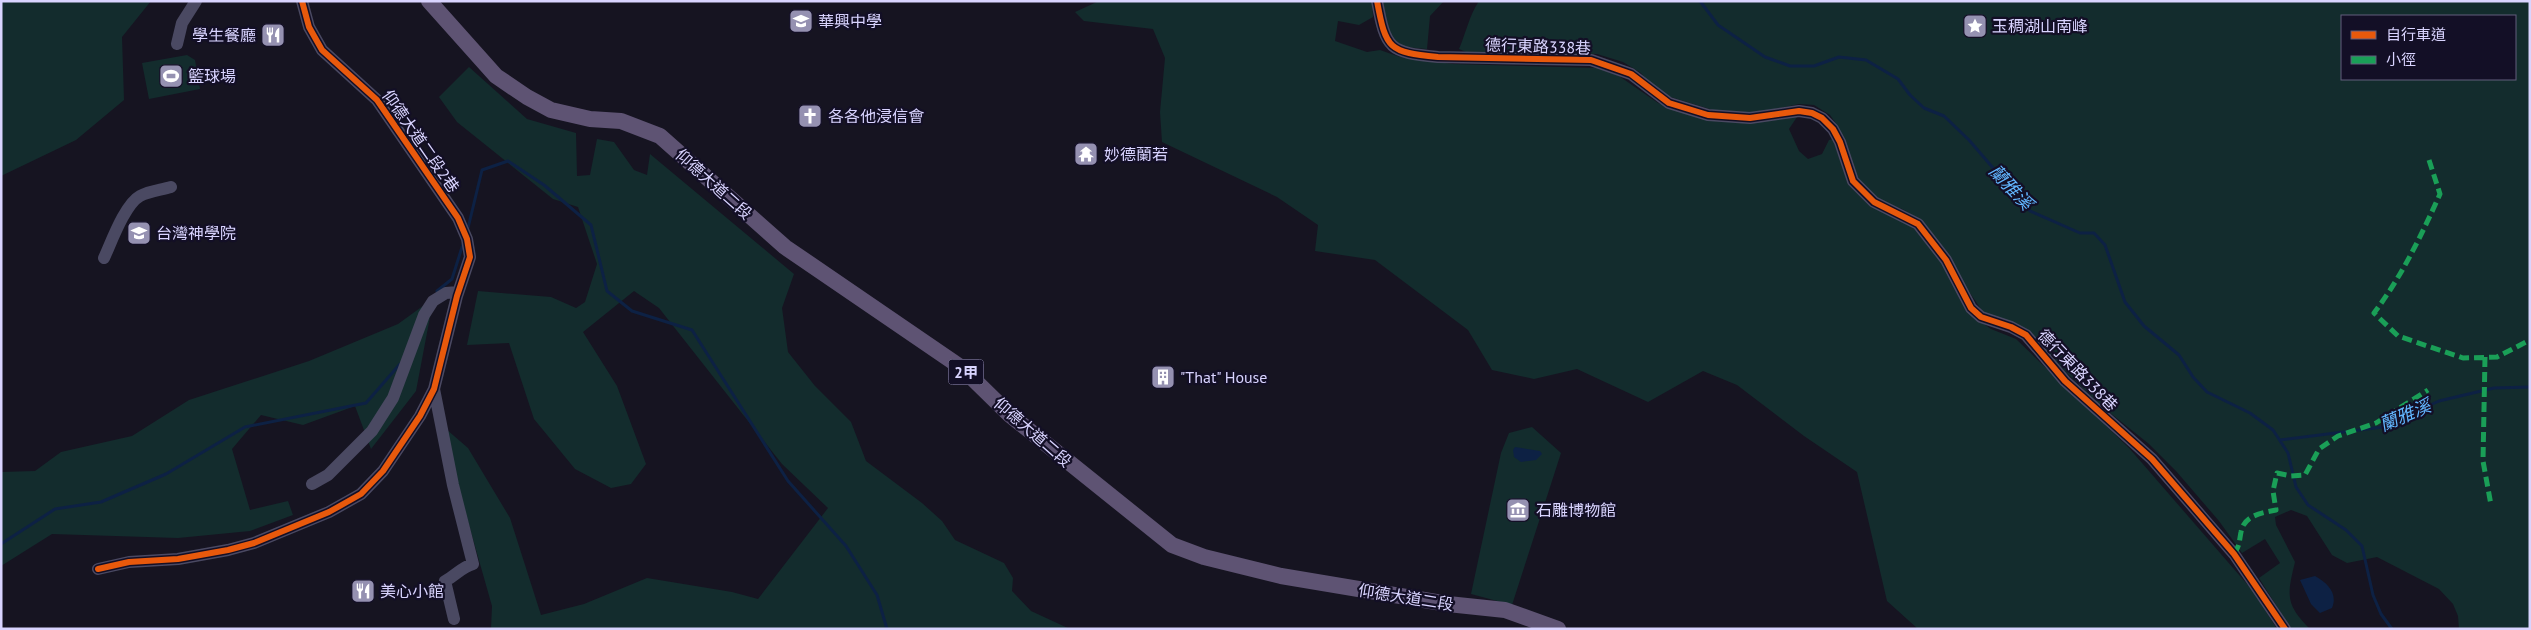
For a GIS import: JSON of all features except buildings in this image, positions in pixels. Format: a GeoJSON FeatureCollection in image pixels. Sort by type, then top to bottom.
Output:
{"type":"FeatureCollection","features":[{"type":"Feature","properties":{"kind":"main road","name":"仰德大道二段"},"geometry":{"type":"LineString","coordinates":[[429,1],[496,76],[527,97],[551,110],[590,119],[621,121],[660,136],[785,248],[962,368],[1010,415],[1172,545],[1204,556],[1281,576],[1448,604],[1505,610],[1558,629]]}},
{"type":"Feature","properties":{"kind":"street"},"geometry":{"type":"LineString","coordinates":[[177,44],[182,23],[196,1]]}},
{"type":"Feature","properties":{"kind":"street","name":"仰德大道二段2巷"},"geometry":{"type":"LineString","coordinates":[[302,1],[309,28],[322,50],[377,100],[458,218],[467,238],[470,257],[458,292]]}},
{"type":"Feature","properties":{"kind":"street","name":"德行東路338巷"},"geometry":{"type":"LineString","coordinates":[[1377,1],[1381,28],[1386,40],[1391,46],[1413,54],[1438,57],[1591,60],[1631,74],[1669,103],[1708,116],[1750,118],[1799,111],[1812,113],[1822,118],[1833,129],[1840,142],[1853,181],[1874,202],[1918,224],[1946,260],[1971,308],[1981,317],[2011,327],[2026,336],[2065,380],[2152,459],[2234,554],[2285,629]]}},
{"type":"Feature","properties":{"kind":"street"},"geometry":{"type":"LineString","coordinates":[[104,258],[133,202],[139,196],[171,187]]}},
{"type":"Feature","properties":{"kind":"street"},"geometry":{"type":"LineString","coordinates":[[98,569],[129,562],[178,559],[228,550],[263,539],[344,504],[361,494],[383,471],[420,416],[434,389],[458,292],[446,293],[433,301],[424,315],[393,398],[372,431],[328,475],[312,484]]}},
{"type":"Feature","properties":{"kind":"street"},"geometry":{"type":"LineString","coordinates":[[434,389],[453,485],[473,564],[461,567],[453,577],[445,581],[454,619]]}},
{"type":"Feature","properties":{"kind":"green space"},"geometry":{"type":"Polygon","coordinates":[[[1,1],[151,1],[122,37],[124,100],[76,140],[1,176],[1,1]]]}},
{"type":"Feature","properties":{"kind":"green space"},"geometry":{"type":"Polygon","coordinates":[[[1099,1],[1372,1],[1373,17],[1359,25],[1338,21],[1335,41],[1367,52],[1380,50],[1400,57],[1453,64],[1597,68],[1619,76],[1658,103],[1713,121],[1797,117],[1789,129],[1799,151],[1808,159],[1822,154],[1829,140],[1833,139],[1847,180],[1907,220],[1941,261],[1977,319],[1991,329],[2016,339],[2129,448],[2253,591],[2277,629],[1918,629],[1887,601],[1857,472],[1804,436],[1737,385],[1703,371],[1648,402],[1577,369],[1534,379],[1492,370],[1468,330],[1375,260],[1315,251],[1318,225],[1277,197],[1162,142],[1160,112],[1165,58],[1153,29],[1084,21],[1075,12],[1099,1]]]}},
{"type":"Feature","properties":{"kind":"green space"},"geometry":{"type":"Polygon","coordinates":[[[1381,1],[1444,1],[1430,16],[1427,49],[1405,47],[1392,39],[1381,1]]]}},
{"type":"Feature","properties":{"kind":"green space"},"geometry":{"type":"Polygon","coordinates":[[[1479,1],[2530,1],[2530,629],[2459,629],[2458,616],[2453,604],[2439,589],[2377,557],[2347,563],[2332,555],[2307,516],[2291,510],[2275,517],[2276,525],[2295,562],[2290,583],[2292,606],[2310,629],[2291,629],[2259,578],[2280,563],[2265,539],[2242,553],[2219,521],[2176,471],[2149,444],[2099,404],[2043,350],[1983,312],[1919,219],[1902,209],[1878,201],[1858,179],[1837,125],[1830,115],[1814,105],[1799,104],[1766,111],[1726,114],[1664,95],[1650,84],[1641,73],[1623,62],[1597,54],[1466,52],[1459,49],[1479,1]]]}},
{"type":"Feature","properties":{"kind":"green space","name":"籃球場"},"geometry":{"type":"Polygon","coordinates":[[[187,55],[195,60],[200,89],[149,99],[142,63],[187,55]]]}},
{"type":"Feature","properties":{"kind":"green space"},"geometry":{"type":"Polygon","coordinates":[[[469,67],[527,119],[576,133],[577,176],[590,175],[597,139],[614,142],[634,170],[647,175],[650,154],[794,274],[782,308],[788,352],[815,386],[851,422],[866,461],[922,503],[942,521],[955,540],[1004,563],[1013,578],[1012,591],[1031,611],[1070,629],[491,629],[492,606],[457,483],[446,429],[468,448],[510,518],[541,615],[584,604],[647,578],[732,592],[758,599],[828,508],[782,464],[659,308],[634,291],[583,332],[617,386],[646,464],[631,484],[611,488],[575,469],[534,419],[509,343],[467,345],[478,291],[551,297],[576,308],[585,302],[597,264],[578,207],[553,199],[457,122],[439,97],[469,67]]]}},
{"type":"Feature","properties":{"kind":"green space"},"geometry":{"type":"Polygon","coordinates":[[[438,295],[430,317],[416,391],[371,449],[355,406],[303,425],[261,415],[232,449],[250,510],[288,501],[293,515],[250,531],[178,538],[52,534],[1,566],[1,472],[35,471],[61,452],[132,436],[189,400],[309,361],[398,324],[438,295]]]}},
{"type":"Feature","properties":{"kind":"green space"},"geometry":{"type":"Polygon","coordinates":[[[1532,427],[1561,453],[1512,605],[1471,594],[1501,453],[1509,433],[1532,427]]]}},
{"type":"Feature","properties":{"kind":"water"},"geometry":{"type":"Polygon","coordinates":[[[1515,447],[1540,451],[1542,454],[1536,460],[1521,462],[1514,457],[1513,450],[1515,447]]]}},
{"type":"Feature","properties":{"kind":"water"},"geometry":{"type":"Polygon","coordinates":[[[2315,576],[2331,589],[2334,598],[2332,608],[2320,613],[2311,604],[2300,580],[2315,576]]]}},
{"type":"Feature","properties":{"kind":"waterway","name":"蘭雅溪"},"geometry":{"type":"LineString","coordinates":[[1700,1],[1718,25],[1765,57],[1790,66],[1814,66],[1839,57],[1866,60],[1898,79],[1910,95],[1924,108],[1944,116],[1969,140],[2030,211],[2080,233],[2094,233],[2105,245],[2125,302],[2144,326],[2179,355],[2193,377],[2207,392],[2250,413],[2273,430],[2288,453],[2296,487],[2308,505],[2346,530],[2362,546],[2373,595],[2381,614],[2392,629]]}},
{"type":"Feature","properties":{"kind":"waterway"},"geometry":{"type":"LineString","coordinates":[[468,228],[482,170],[508,161],[544,185],[591,225],[607,291],[632,311],[692,330],[788,481],[846,546],[877,595],[887,629]]}},
{"type":"Feature","properties":{"kind":"waterway"},"geometry":{"type":"LineString","coordinates":[[437,291],[452,279],[463,244]]}},
{"type":"Feature","properties":{"kind":"waterway"},"geometry":{"type":"LineString","coordinates":[[1,544],[55,509],[101,502],[166,474],[245,427],[366,403],[400,364]]}},
{"type":"Feature","properties":{"kind":"waterway","name":"蘭雅溪"},"geometry":{"type":"LineString","coordinates":[[2280,440],[2383,427],[2439,401],[2494,388],[2530,387]]}},
{"type":"Feature","properties":{"kind":"marked path"},"geometry":{"type":"LineString","coordinates":[[2429,160],[2440,194],[2402,270],[2374,313],[2398,336],[2463,358],[2497,357],[2530,340]]}},
{"type":"Feature","properties":{"kind":"marked path"},"geometry":{"type":"LineString","coordinates":[[2485,357],[2483,461],[2491,505]]}},
{"type":"Feature","properties":{"kind":"marked path"},"geometry":{"type":"LineString","coordinates":[[2234,554],[2246,522],[2254,516],[2276,510],[2273,491],[2277,473],[2291,476],[2305,475],[2319,449],[2338,436],[2376,423],[2428,390]]}},
{"type":"Feature","properties":{"kind":"cycle path"},"geometry":{"type":"LineString","coordinates":[[98,569],[129,562],[178,559],[228,550],[254,543],[329,512],[361,494],[383,471],[420,416],[434,389],[457,296],[470,257],[467,239],[458,218],[377,100],[322,50],[309,27],[302,1]]}},
{"type":"Feature","properties":{"kind":"cycle path"},"geometry":{"type":"LineString","coordinates":[[1377,1],[1383,30],[1387,39],[1392,46],[1409,53],[1438,57],[1591,60],[1631,74],[1669,103],[1708,115],[1750,118],[1799,111],[1812,113],[1822,118],[1833,129],[1840,142],[1853,181],[1874,202],[1918,224],[1946,260],[1971,308],[1981,317],[2011,327],[2026,335],[2065,381],[2152,459],[2234,554],[2285,629]]}},
{"type":"Feature","properties":{"kind":"place","name":"華興中學"},"geometry":{"type":"Point","coordinates":[801,21]}},
{"type":"Feature","properties":{"kind":"place","name":"玉稠湖山南峰"},"geometry":{"type":"Point","coordinates":[1975,26]}},
{"type":"Feature","properties":{"kind":"place","name":"學生餐廳"},"geometry":{"type":"Point","coordinates":[273,35]}},
{"type":"Feature","properties":{"kind":"place","name":"籃球場"},"geometry":{"type":"Point","coordinates":[171,76]}},
{"type":"Feature","properties":{"kind":"place","name":"各各他浸信會"},"geometry":{"type":"Point","coordinates":[810,116]}},
{"type":"Feature","properties":{"kind":"place","name":"妙德蘭若"},"geometry":{"type":"Point","coordinates":[1086,154]}},
{"type":"Feature","properties":{"kind":"place","name":"台灣神學院"},"geometry":{"type":"Point","coordinates":[139,233]}},
{"type":"Feature","properties":{"kind":"place","name":"\"That\" House"},"geometry":{"type":"Point","coordinates":[1163,377]}},
{"type":"Feature","properties":{"kind":"place","name":"石雕博物館"},"geometry":{"type":"Point","coordinates":[1518,510]}},
{"type":"Feature","properties":{"kind":"place","name":"美心小館"},"geometry":{"type":"Point","coordinates":[363,591]}}]}
